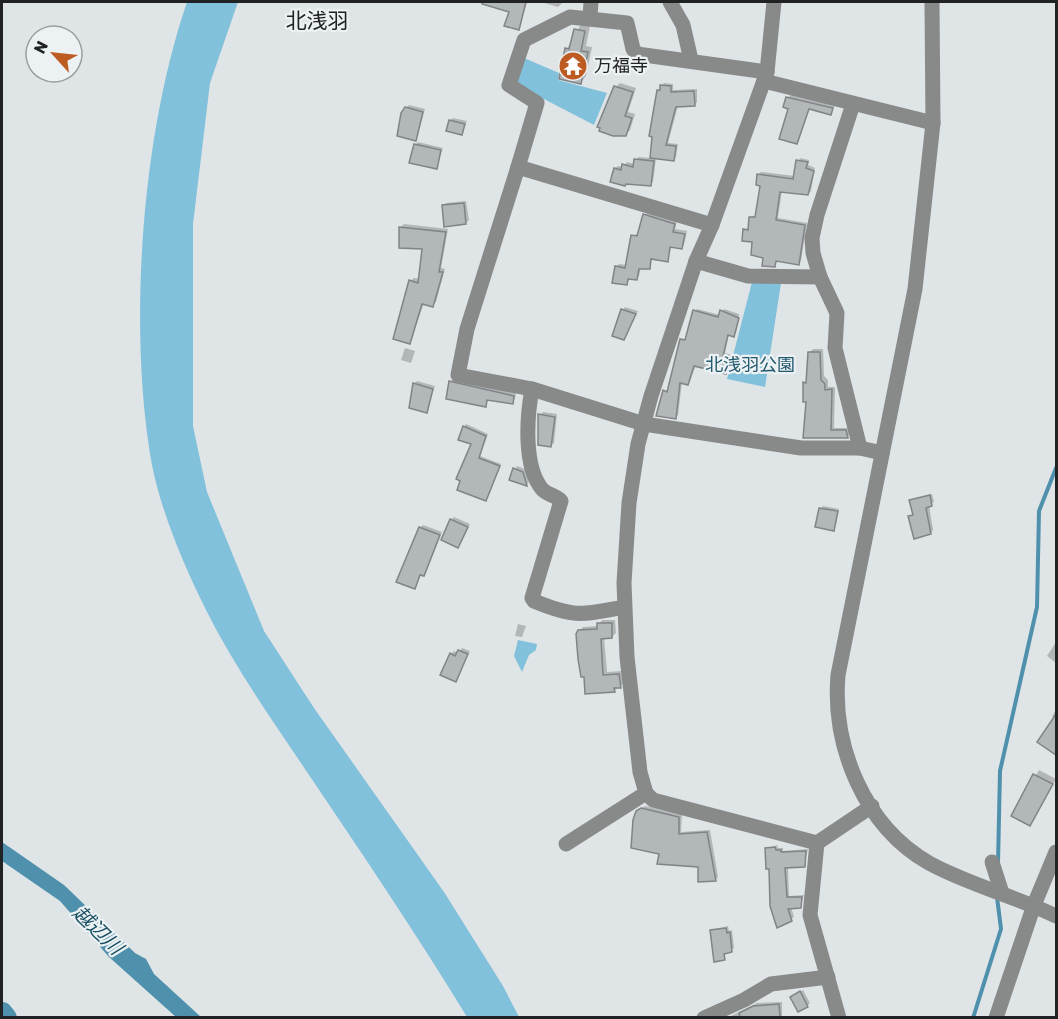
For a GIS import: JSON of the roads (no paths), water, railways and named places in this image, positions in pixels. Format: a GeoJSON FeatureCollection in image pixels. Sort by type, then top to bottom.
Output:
{"type":"FeatureCollection","features":[{"type":"Feature","properties":{"kind":"street"},"geometry":{"type":"LineString","coordinates":[[670,2],[683,24],[691,60]]}},
{"type":"Feature","properties":{"kind":"street"},"geometry":{"type":"LineString","coordinates":[[774,2],[766,76],[712,225],[696,261],[638,444],[624,545],[624,607],[639,761],[646,793],[653,800],[818,843],[872,806]]}},
{"type":"Feature","properties":{"kind":"street"},"geometry":{"type":"LineString","coordinates":[[932,2],[933,123],[915,289],[840,663],[836,698],[844,752],[872,806],[888,831],[928,862],[1056,916]]}},
{"type":"Feature","properties":{"kind":"street"},"geometry":{"type":"LineString","coordinates":[[882,453],[860,448],[801,448],[644,424],[532,389],[456,374],[491,248],[537,103],[509,85],[524,40],[570,16],[590,9],[627,23],[630,26],[633,49],[637,54],[691,60],[766,76],[853,104],[933,123]]}},
{"type":"Feature","properties":{"kind":"street"},"geometry":{"type":"LineString","coordinates":[[853,104],[817,215],[812,238],[813,253],[820,277],[837,313],[835,348],[860,448]]}},
{"type":"Feature","properties":{"kind":"street"},"geometry":{"type":"LineString","coordinates":[[518,167],[712,225]]}},
{"type":"Feature","properties":{"kind":"street"},"geometry":{"type":"LineString","coordinates":[[696,261],[748,276],[820,277]]}},
{"type":"Feature","properties":{"kind":"street"},"geometry":{"type":"LineString","coordinates":[[532,389],[527,422],[530,457],[542,490],[561,501],[532,598],[565,614],[582,615],[624,607]]}},
{"type":"Feature","properties":{"kind":"street"},"geometry":{"type":"LineString","coordinates":[[566,844],[646,793]]}},
{"type":"Feature","properties":{"kind":"street"},"geometry":{"type":"LineString","coordinates":[[818,843],[810,915],[839,1017]]}},
{"type":"Feature","properties":{"kind":"street"},"geometry":{"type":"LineString","coordinates":[[996,1017],[1034,905],[1056,852]]}},
{"type":"Feature","properties":{"kind":"street"},"geometry":{"type":"LineString","coordinates":[[992,862],[1002,893]]}},
{"type":"Feature","properties":{"kind":"street"},"geometry":{"type":"LineString","coordinates":[[704,1017],[744,1000],[771,984],[828,977]]}},
{"type":"Feature","properties":{"kind":"water","name":"越辺川"},"geometry":{"type":"Polygon","coordinates":[[[2,842],[64,885],[135,953],[146,959],[154,974],[201,1017],[176,1017],[109,957],[60,901],[2,861],[2,842]]]}},
{"type":"Feature","properties":{"kind":"waterway"},"geometry":{"type":"LineString","coordinates":[[998,863],[1000,771],[1037,607],[1039,511],[1056,468]]}},
{"type":"Feature","properties":{"kind":"waterway"},"geometry":{"type":"LineString","coordinates":[[973,1018],[1001,929],[997,897]]}},
{"type":"Feature","properties":{"kind":"waterway"},"geometry":{"type":"LineString","coordinates":[[2,1013],[6,1018]]}},
{"type":"Feature","properties":{"kind":"place","name":"万福寺"},"geometry":{"type":"Point","coordinates":[573,66]}},
{"type":"Feature","properties":{"kind":"district","name":"北浅羽"},"geometry":{"type":"Point","coordinates":[317,20]}},
{"type":"Feature","properties":{"kind":"park label","name":"北浅羽公園"},"geometry":{"type":"Point","coordinates":[750,365]}}]}
